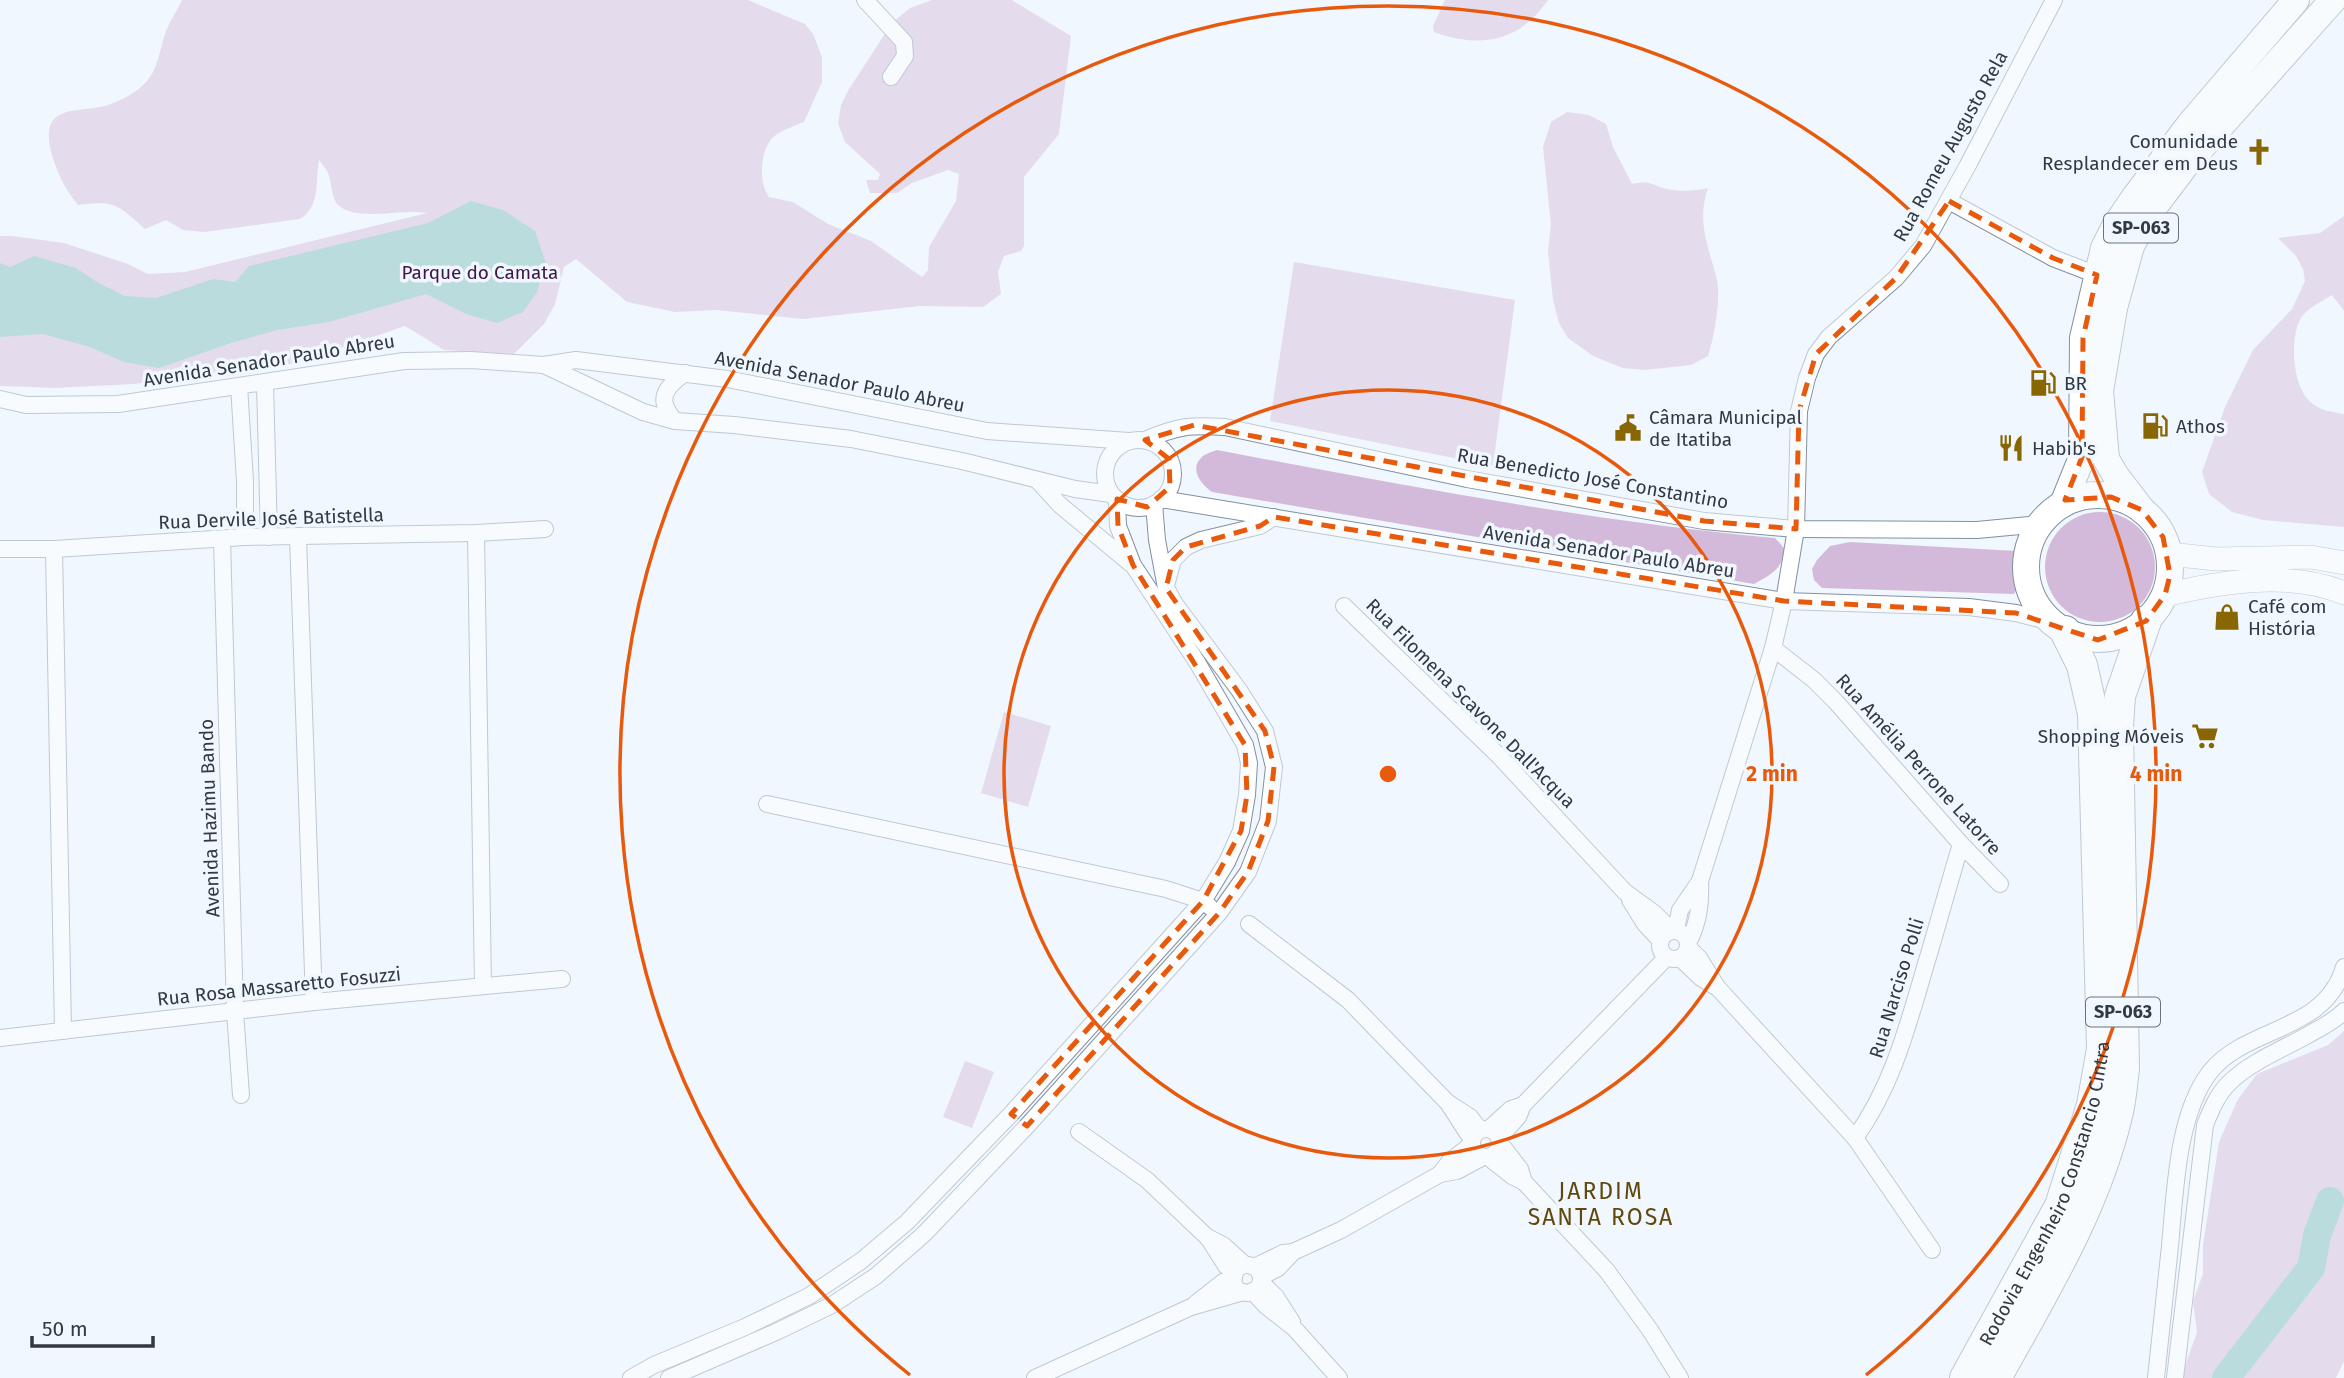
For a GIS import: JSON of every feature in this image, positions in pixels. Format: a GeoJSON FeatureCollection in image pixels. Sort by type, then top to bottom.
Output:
{"type":"FeatureCollection","features":[{"type":"Feature","properties":{"kind":"highway","name":"Rodovia Engenheiro Constancio Cintra"},"geometry":{"type":"LineString","coordinates":[[1996,1378],[2085,1212],[2118,1114],[2124,1069],[2118,727],[2120,696],[2146,621]]}},
{"type":"Feature","properties":{"kind":"highway","name":"Rodovia Engenheiro Constancio Cintra"},"geometry":{"type":"LineString","coordinates":[[1965,1378],[2060,1206],[2092,1105],[2102,1049],[2093,714],[2082,665],[2058,627]]}},
{"type":"Feature","properties":{"kind":"main road","name":"SP-063"},"geometry":{"type":"LineString","coordinates":[[2063,504],[2082,457],[2083,338],[2104,248],[2134,198],[2190,124],[2296,0]]}},
{"type":"Feature","properties":{"kind":"main road","name":"SP-063"},"geometry":{"type":"LineString","coordinates":[[2169,554],[2158,529],[2141,510],[2106,459],[2100,391],[2114,308],[2131,246],[2148,215],[2185,166],[2333,0]]}},
{"type":"Feature","properties":{"kind":"main road","name":"SP-063"},"geometry":{"type":"LineString","coordinates":[[2141,510],[2127,502],[2103,496],[2078,498],[2063,504],[2045,518],[2033,536],[2028,551],[2027,582],[2040,610],[2058,627],[2090,639],[2115,638],[2132,631],[2157,610],[2165,596]]}},
{"type":"Feature","properties":{"kind":"main road"},"geometry":{"type":"LineString","coordinates":[[2165,596],[2170,575],[2169,554]]}},
{"type":"Feature","properties":{"kind":"street"},"geometry":{"type":"LineString","coordinates":[[865,0],[904,43],[905,56],[891,77]]}},
{"type":"Feature","properties":{"kind":"street","name":"Rua Romeu Augusto Rela"},"geometry":{"type":"LineString","coordinates":[[1700,881],[1773,648],[1784,601],[1796,529],[1799,411],[1815,354],[1829,337],[1896,278],[1923,246],[2054,0]]}},
{"type":"Feature","properties":{"kind":"street"},"geometry":{"type":"LineString","coordinates":[[1949,201],[2053,258],[2096,275]]}},
{"type":"Feature","properties":{"kind":"street","name":"Avenida Senador Paulo Abreu"},"geometry":{"type":"LineString","coordinates":[[0,399],[26,405],[118,404],[404,361],[471,360],[544,365],[576,359],[727,379],[987,431],[1137,441]]}},
{"type":"Feature","properties":{"kind":"street","name":"Avenida Senador Paulo Abreu"},"geometry":{"type":"LineString","coordinates":[[544,365],[643,412],[674,421],[851,439],[962,461],[1114,497]]}},
{"type":"Feature","properties":{"kind":"street"},"geometry":{"type":"LineString","coordinates":[[674,421],[665,410],[663,400],[667,390],[685,373]]}},
{"type":"Feature","properties":{"kind":"street"},"geometry":{"type":"LineString","coordinates":[[265,383],[269,537]]}},
{"type":"Feature","properties":{"kind":"street"},"geometry":{"type":"LineString","coordinates":[[239,386],[245,481],[244,537]]}},
{"type":"Feature","properties":{"kind":"street","name":"Rua Benedicto José Constantino"},"geometry":{"type":"LineString","coordinates":[[1137,441],[1172,429],[1195,425],[1225,427],[1468,479],[1704,521],[1796,529],[1977,530],[2041,524]]}},
{"type":"Feature","properties":{"kind":"street"},"geometry":{"type":"LineString","coordinates":[[631,1378],[654,1365],[745,1327],[809,1296],[862,1261],[907,1222],[1011,1114],[1203,901],[1227,862],[1241,831],[1247,795],[1249,763],[1245,745],[1197,662],[1133,565],[1118,526],[1114,497],[1105,473],[1108,459],[1114,450],[1137,441],[1159,447],[1165,452],[1172,467],[1170,487],[1158,501],[1147,507],[1130,507],[1114,497]]}},
{"type":"Feature","properties":{"kind":"street"},"geometry":{"type":"LineString","coordinates":[[1038,481],[1060,505],[1133,565]]}},
{"type":"Feature","properties":{"kind":"street"},"geometry":{"type":"LineString","coordinates":[[669,1378],[832,1305],[876,1276],[924,1234],[1027,1126],[1219,913],[1248,872],[1268,821],[1274,767],[1265,731],[1166,588],[1157,540],[1158,501]]}},
{"type":"Feature","properties":{"kind":"street","name":"Avenida Senador Paulo Abreu"},"geometry":{"type":"LineString","coordinates":[[1158,501],[1274,517],[1784,601],[1969,607],[2017,613],[2058,627]]}},
{"type":"Feature","properties":{"kind":"street"},"geometry":{"type":"LineString","coordinates":[[1166,588],[1173,560],[1185,547],[1202,540],[1260,526],[1274,517]]}},
{"type":"Feature","properties":{"kind":"street","name":"Rua Dervile José Batistella"},"geometry":{"type":"LineString","coordinates":[[0,549],[54,549],[244,537],[476,533],[544,529]]}},
{"type":"Feature","properties":{"kind":"street"},"geometry":{"type":"LineString","coordinates":[[476,533],[483,986]]}},
{"type":"Feature","properties":{"kind":"street"},"geometry":{"type":"LineString","coordinates":[[298,537],[314,1002]]}},
{"type":"Feature","properties":{"kind":"street","name":"Avenida Hazimu Bando"},"geometry":{"type":"LineString","coordinates":[[222,540],[235,1012],[241,1095]]}},
{"type":"Feature","properties":{"kind":"street"},"geometry":{"type":"LineString","coordinates":[[54,549],[63,1031]]}},
{"type":"Feature","properties":{"kind":"street"},"geometry":{"type":"LineString","coordinates":[[2169,554],[2217,559],[2311,556],[2344,563]]}},
{"type":"Feature","properties":{"kind":"street"},"geometry":{"type":"LineString","coordinates":[[2165,596],[2212,584],[2293,580],[2327,585],[2344,593]]}},
{"type":"Feature","properties":{"kind":"street","name":"Rua Filomena Scavone Dall'Acqua"},"geometry":{"type":"LineString","coordinates":[[1344,606],[1499,756],[1625,892],[1654,914],[1669,933],[1684,934],[1681,951]]}},
{"type":"Feature","properties":{"kind":"street","name":"Rua Amélia Perrone Latorre"},"geometry":{"type":"LineString","coordinates":[[1773,648],[1814,680],[1836,702],[1961,844],[2000,884]]}},
{"type":"Feature","properties":{"kind":"street"},"geometry":{"type":"LineString","coordinates":[[767,804],[1166,889],[1203,901],[1219,913]]}},
{"type":"Feature","properties":{"kind":"street","name":"Rua Narciso Polli"},"geometry":{"type":"LineString","coordinates":[[1855,1138],[1871,1116],[1886,1087],[1902,1046],[1961,844]]}},
{"type":"Feature","properties":{"kind":"street"},"geometry":{"type":"LineString","coordinates":[[1681,951],[1660,950],[1680,910],[1700,881]]}},
{"type":"Feature","properties":{"kind":"street"},"geometry":{"type":"LineString","coordinates":[[1440,1174],[1450,1161],[1518,1117],[1523,1105],[1681,951],[1697,922],[1701,904],[1700,881]]}},
{"type":"Feature","properties":{"kind":"street"},"geometry":{"type":"LineString","coordinates":[[1035,1378],[1191,1307],[1223,1282],[1248,1278],[1278,1268],[1293,1252],[1341,1230],[1440,1174],[1457,1171],[1497,1152],[1470,1117],[1448,1103],[1348,1000],[1249,924]]}},
{"type":"Feature","properties":{"kind":"street"},"geometry":{"type":"LineString","coordinates":[[1681,951],[1700,978],[1717,987],[1855,1138],[1932,1250]]}},
{"type":"Feature","properties":{"kind":"street"},"geometry":{"type":"LineString","coordinates":[[2156,1378],[2176,1183],[2186,1124],[2195,1096],[2210,1071],[2227,1055],[2281,1030],[2323,1003],[2333,991],[2344,967]]}},
{"type":"Feature","properties":{"kind":"street","name":"Rua Rosa Massaretto Fosuzzi"},"geometry":{"type":"LineString","coordinates":[[0,1038],[314,1002],[562,979]]}},
{"type":"Feature","properties":{"kind":"street"},"geometry":{"type":"LineString","coordinates":[[2175,1378],[2205,1125],[2215,1101],[2229,1083],[2248,1068],[2314,1032],[2344,1011]]}},
{"type":"Feature","properties":{"kind":"street"},"geometry":{"type":"LineString","coordinates":[[1011,1114],[1027,1126]]}},
{"type":"Feature","properties":{"kind":"street"},"geometry":{"type":"LineString","coordinates":[[1079,1132],[1146,1180],[1207,1237],[1223,1245],[1248,1278],[1288,1314],[1294,1328],[1339,1378]]}},
{"type":"Feature","properties":{"kind":"street"},"geometry":{"type":"LineString","coordinates":[[1485,1137],[1520,1169],[1524,1182]]}},
{"type":"Feature","properties":{"kind":"street"},"geometry":{"type":"LineString","coordinates":[[1486,1157],[1524,1182],[1607,1271],[1650,1330],[1680,1378]]}},
{"type":"Feature","properties":{"kind":"highlighted area"},"geometry":{"type":"Polygon","coordinates":[[[1949,201],[2053,258],[2097,275],[2083,338],[2082,457],[2065,500],[2111,497],[2142,510],[2163,537],[2170,575],[2165,595],[2146,621],[2098,640],[2016,613],[1784,601],[1274,517],[1260,526],[1186,547],[1173,560],[1166,588],[1265,731],[1274,767],[1268,821],[1248,872],[1219,913],[1027,1126],[1011,1114],[1203,901],[1241,831],[1247,795],[1245,745],[1133,565],[1118,526],[1117,499],[1147,507],[1170,487],[1169,459],[1145,440],[1194,425],[1704,521],[1796,529],[1799,411],[1816,354],[1896,278],[1949,201]]]}},
{"type":"Feature","properties":{"kind":"green space","name":"Parque do Camata"},"geometry":{"type":"Polygon","coordinates":[[[182,0],[748,0],[805,24],[813,34],[822,57],[822,82],[804,122],[776,135],[766,148],[762,178],[769,197],[793,202],[828,224],[871,241],[922,277],[928,270],[929,247],[956,201],[959,174],[948,170],[912,183],[897,193],[870,193],[866,180],[878,180],[880,174],[845,142],[838,123],[841,105],[849,89],[892,23],[910,8],[932,0],[1012,0],[1071,36],[1059,134],[1024,177],[1024,246],[1021,251],[1004,256],[998,272],[1001,294],[983,307],[920,306],[803,319],[717,310],[675,312],[627,302],[576,259],[564,267],[555,304],[544,324],[514,354],[444,350],[405,326],[298,363],[134,384],[56,388],[0,386],[0,236],[64,243],[128,264],[148,274],[185,272],[427,213],[367,214],[345,210],[335,201],[328,173],[319,160],[314,200],[307,214],[300,219],[205,232],[183,230],[166,220],[145,229],[116,206],[101,203],[78,205],[64,185],[55,163],[50,147],[49,133],[52,123],[57,116],[75,110],[112,104],[141,87],[154,69],[167,30],[182,0]]]}},
{"type":"Feature","properties":{"kind":"green space"},"geometry":{"type":"Polygon","coordinates":[[[1445,0],[1548,0],[1525,25],[1512,33],[1498,38],[1468,40],[1434,32],[1433,26],[1445,0]]]}},
{"type":"Feature","properties":{"kind":"green space"},"geometry":{"type":"Polygon","coordinates":[[[1567,112],[1589,115],[1606,124],[1613,147],[1632,184],[1647,183],[1677,191],[1708,188],[1703,223],[1717,280],[1718,297],[1715,329],[1708,356],[1691,365],[1645,370],[1623,368],[1593,356],[1568,338],[1559,323],[1553,300],[1548,251],[1551,225],[1543,147],[1551,122],[1567,112]]]}},
{"type":"Feature","properties":{"kind":"green space"},"geometry":{"type":"Polygon","coordinates":[[[2344,216],[2344,311],[2332,295],[2311,308],[2301,318],[2297,327],[2294,350],[2297,376],[2306,397],[2320,408],[2344,414],[2344,527],[2263,520],[2232,512],[2209,494],[2202,472],[2225,407],[2253,350],[2292,309],[2305,281],[2303,269],[2296,256],[2278,238],[2320,233],[2344,216]]]}},
{"type":"Feature","properties":{"kind":"green space"},"geometry":{"type":"Polygon","coordinates":[[[1294,262],[1515,300],[1493,466],[1270,421],[1294,262]]]}},
{"type":"Feature","properties":{"kind":"green space"},"geometry":{"type":"Polygon","coordinates":[[[1217,450],[1565,512],[1775,538],[1784,548],[1782,561],[1775,570],[1754,584],[1212,492],[1201,481],[1196,467],[1202,457],[1217,450]]]}},
{"type":"Feature","properties":{"kind":"green space"},"geometry":{"type":"Polygon","coordinates":[[[2100,512],[2121,516],[2139,528],[2151,546],[2155,567],[2151,588],[2139,606],[2121,618],[2100,622],[2079,618],[2061,606],[2049,588],[2045,567],[2049,546],[2061,528],[2079,516],[2100,512]]]}},
{"type":"Feature","properties":{"kind":"green space"},"geometry":{"type":"Polygon","coordinates":[[[1850,542],[2017,551],[2015,576],[2018,588],[2014,594],[1822,588],[1814,580],[1812,569],[1817,560],[1830,546],[1850,542]]]}},
{"type":"Feature","properties":{"kind":"green space"},"geometry":{"type":"Polygon","coordinates":[[[1004,712],[1051,726],[1028,807],[981,793],[1004,712]]]}},
{"type":"Feature","properties":{"kind":"green space"},"geometry":{"type":"Polygon","coordinates":[[[2344,1031],[2344,1361],[2336,1378],[2184,1378],[2184,1369],[2197,1332],[2193,1301],[2203,1274],[2203,1245],[2219,1142],[2238,1099],[2257,1074],[2328,1045],[2344,1031]]]}},
{"type":"Feature","properties":{"kind":"green space"},"geometry":{"type":"Polygon","coordinates":[[[965,1061],[994,1072],[972,1128],[943,1117],[965,1061]]]}},
{"type":"Feature","properties":{"kind":"shaded area"},"geometry":{"type":"Polygon","coordinates":[[[471,201],[503,210],[535,231],[546,263],[537,292],[523,312],[497,323],[466,314],[426,294],[329,322],[277,330],[159,368],[124,362],[90,347],[43,334],[0,337],[0,263],[10,267],[34,256],[76,268],[125,296],[156,298],[213,279],[235,282],[249,266],[428,223],[471,201]]]}},
{"type":"Feature","properties":{"kind":"waterway"},"geometry":{"type":"LineString","coordinates":[[2226,1378],[2311,1268],[2317,1235],[2330,1201]]}},
{"type":"Feature","properties":{"kind":"place","name":"Comunidade Resplandecer em Deus"},"geometry":{"type":"Point","coordinates":[2259,152]}},
{"type":"Feature","properties":{"kind":"place","name":"BR"},"geometry":{"type":"Point","coordinates":[2043,383]}},
{"type":"Feature","properties":{"kind":"place","name":"Athos"},"geometry":{"type":"Point","coordinates":[2155,426]}},
{"type":"Feature","properties":{"kind":"place","name":"Câmara Municipal de Itatiba"},"geometry":{"type":"Point","coordinates":[1628,428]}},
{"type":"Feature","properties":{"kind":"place","name":"Habib's"},"geometry":{"type":"Point","coordinates":[2011,448]}},
{"type":"Feature","properties":{"kind":"place","name":"Café com História"},"geometry":{"type":"Point","coordinates":[2227,617]}},
{"type":"Feature","properties":{"kind":"place","name":"Shopping Móveis"},"geometry":{"type":"Point","coordinates":[2205,736]}},
{"type":"Feature","properties":{"kind":"district","name":"JARDIM SANTA ROSA"},"geometry":{"type":"Point","coordinates":[1601,1204]}}]}
